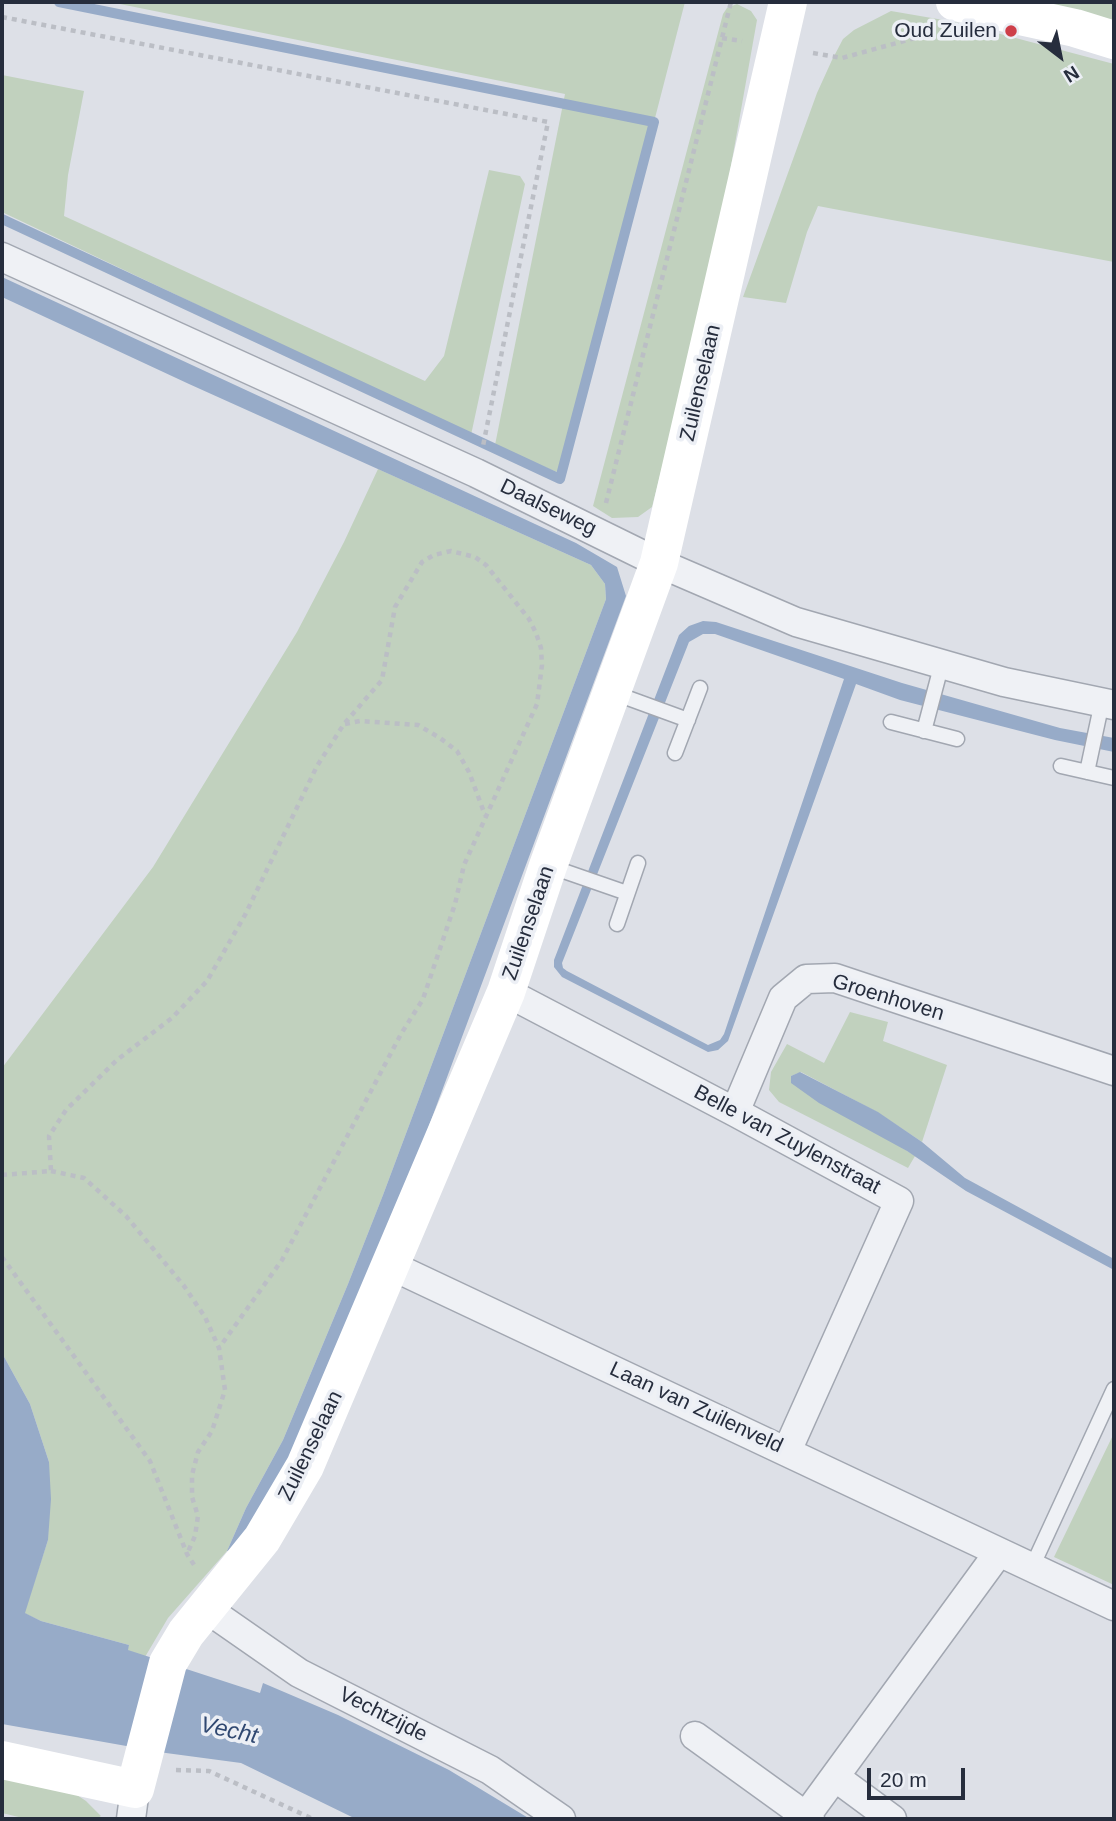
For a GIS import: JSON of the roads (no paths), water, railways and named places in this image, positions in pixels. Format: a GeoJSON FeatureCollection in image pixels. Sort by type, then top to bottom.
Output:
{"type":"FeatureCollection","features":[{"type":"Feature","properties":{"kind":"street","name":"Zuilenselaan"},"geometry":{"type":"LineString","coordinates":[[137,1781],[168,1663],[186,1633],[262,1539],[305,1466],[506,992],[548,866],[629,699],[788,2]]}},
{"type":"Feature","properties":{"kind":"street"},"geometry":{"type":"LineString","coordinates":[[947,17],[1075,28],[1114,40]]}},
{"type":"Feature","properties":{"kind":"street","name":"Daalseweg"},"geometry":{"type":"LineString","coordinates":[[2,257],[476,473],[659,563],[796,622],[939,673],[1004,682],[1104,709]]}},
{"type":"Feature","properties":{"kind":"street","name":"Groenhoven"},"geometry":{"type":"LineString","coordinates":[[735,1112],[783,998],[806,979],[835,978],[1114,1072]]}},
{"type":"Feature","properties":{"kind":"street","name":"Belle van Zuylenstraat"},"geometry":{"type":"LineString","coordinates":[[506,992],[899,1201],[788,1451]]}},
{"type":"Feature","properties":{"kind":"street","name":"Laan van Zuilenveld"},"geometry":{"type":"LineString","coordinates":[[392,1266],[1114,1606]]}},
{"type":"Feature","properties":{"kind":"street"},"geometry":{"type":"LineString","coordinates":[[695,1736],[808,1818],[999,1552]]}},
{"type":"Feature","properties":{"kind":"street","name":"Vechtzijde"},"geometry":{"type":"LineString","coordinates":[[207,1609],[299,1673],[490,1770],[561,1819]]}},
{"type":"Feature","properties":{"kind":"street"},"geometry":{"type":"LineString","coordinates":[[2,1759],[137,1781]]}},
{"type":"Feature","properties":{"kind":"street"},"geometry":{"type":"LineString","coordinates":[[835,1777],[892,1819]]}},
{"type":"Feature","properties":{"kind":"lane"},"geometry":{"type":"LineString","coordinates":[[924,731],[939,673]]}},
{"type":"Feature","properties":{"kind":"lane"},"geometry":{"type":"LineString","coordinates":[[676,753],[700,688]]}},
{"type":"Feature","properties":{"kind":"lane"},"geometry":{"type":"LineString","coordinates":[[629,699],[688,720]]}},
{"type":"Feature","properties":{"kind":"lane"},"geometry":{"type":"LineString","coordinates":[[1087,772],[1104,709]]}},
{"type":"Feature","properties":{"kind":"lane"},"geometry":{"type":"LineString","coordinates":[[891,722],[957,739]]}},
{"type":"Feature","properties":{"kind":"lane"},"geometry":{"type":"LineString","coordinates":[[1061,766],[1114,778]]}},
{"type":"Feature","properties":{"kind":"lane"},"geometry":{"type":"LineString","coordinates":[[617,924],[638,863]]}},
{"type":"Feature","properties":{"kind":"lane"},"geometry":{"type":"LineString","coordinates":[[548,866],[627,893]]}},
{"type":"Feature","properties":{"kind":"lane"},"geometry":{"type":"LineString","coordinates":[[1032,1567],[1114,1389]]}},
{"type":"Feature","properties":{"kind":"water"},"geometry":{"type":"Polygon","coordinates":[[[2,277],[576,543],[617,567],[626,596],[372,1279],[292,1454],[234,1550],[227,1551],[246,1508],[283,1440],[383,1195],[606,599],[605,584],[591,565],[2,297],[2,277]]]}},
{"type":"Feature","properties":{"kind":"water"},"geometry":{"type":"Polygon","coordinates":[[[703,621],[716,622],[902,683],[1060,728],[1114,738],[1114,752],[1055,740],[900,700],[856,684],[728,1041],[718,1050],[708,1052],[562,977],[554,967],[554,960],[679,635],[689,626],[703,621]],[[703,634],[689,642],[562,963],[567,971],[708,1045],[720,1040],[724,1034],[844,679],[715,634],[703,634]]]}},
{"type":"Feature","properties":{"kind":"water"},"geometry":{"type":"Polygon","coordinates":[[[800,1072],[878,1112],[922,1142],[965,1178],[1114,1259],[1114,1270],[966,1191],[907,1151],[819,1103],[791,1083],[791,1076],[800,1072]]]}},
{"type":"Feature","properties":{"kind":"water","name":"Vecht"},"geometry":{"type":"Polygon","coordinates":[[[2,1353],[30,1404],[49,1462],[51,1499],[48,1540],[25,1613],[41,1621],[129,1645],[128,1650],[260,1693],[263,1683],[338,1715],[449,1770],[530,1819],[356,1819],[241,1763],[166,1753],[2,1724],[2,1353]]]}},
{"type":"Feature","properties":{"kind":"waterway"},"geometry":{"type":"LineString","coordinates":[[2,219],[560,479],[654,122],[59,2]]}},
{"type":"Feature","properties":{"kind":"place","name":"Oud Zuilen"},"geometry":{"type":"Point","coordinates":[1011,31]}}]}
